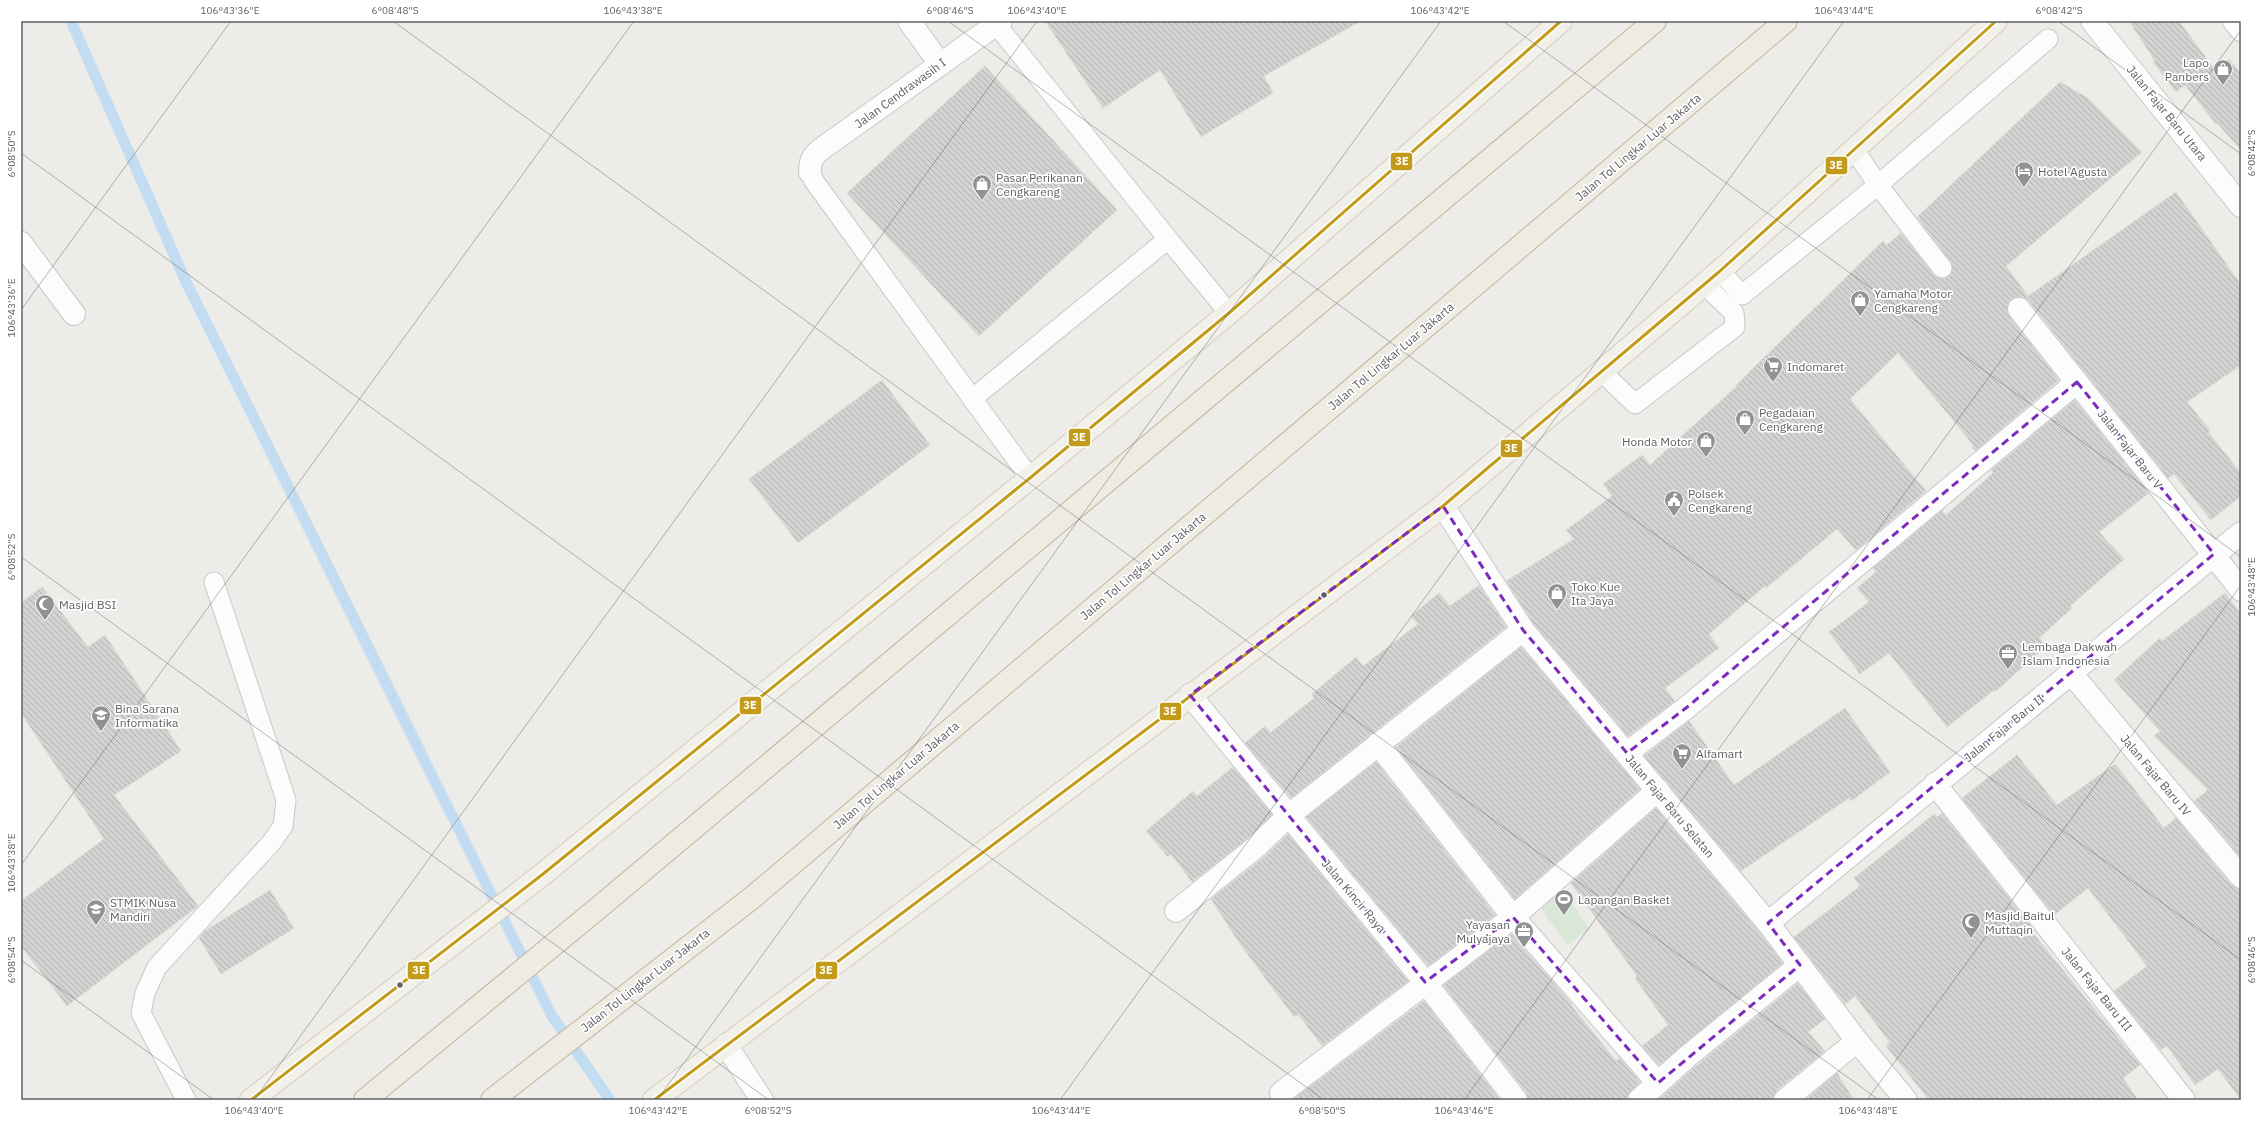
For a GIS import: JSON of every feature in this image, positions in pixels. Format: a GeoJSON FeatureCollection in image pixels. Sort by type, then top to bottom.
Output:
{"type":"FeatureCollection","features":[{"type":"Feature","properties":{"kind":"highway"},"geometry":{"type":"LineString","coordinates":[[365,1100],[597,909],[1655,21]]}},
{"type":"Feature","properties":{"kind":"highway","name":"Jalan Tol Lingkar Luar Jakarta"},"geometry":{"type":"LineString","coordinates":[[499,1094],[753,897],[1786,21]]}},
{"type":"Feature","properties":{"kind":"main road"},"geometry":{"type":"LineString","coordinates":[[251,1100],[543,874],[1030,478],[1229,313],[1561,21]]}},
{"type":"Feature","properties":{"kind":"main road"},"geometry":{"type":"LineString","coordinates":[[661,1095],[1190,695],[1443,506],[1712,277],[1996,21]]}},
{"type":"Feature","properties":{"kind":"street"},"geometry":{"type":"LineString","coordinates":[[909,21],[940,64]]}},
{"type":"Feature","properties":{"kind":"street","name":"Jalan Fajar Baru Utara"},"geometry":{"type":"LineString","coordinates":[[2092,21],[2241,206]]}},
{"type":"Feature","properties":{"kind":"street","name":"Jalan Cendrawasih I"},"geometry":{"type":"LineString","coordinates":[[810,172],[810,163],[813,156],[998,23]]}},
{"type":"Feature","properties":{"kind":"street"},"geometry":{"type":"LineString","coordinates":[[21,243],[74,314]]}},
{"type":"Feature","properties":{"kind":"street","name":"Jalan Fajar Baru V"},"geometry":{"type":"LineString","coordinates":[[2019,309],[2241,590]]}},
{"type":"Feature","properties":{"kind":"street"},"geometry":{"type":"LineString","coordinates":[[1627,753],[1686,708],[2077,382]]}},
{"type":"Feature","properties":{"kind":"street","name":"Jalan Fajar Baru Selatan"},"geometry":{"type":"LineString","coordinates":[[1443,506],[1523,630],[1768,923],[1857,1041],[1906,1100]]}},
{"type":"Feature","properties":{"kind":"street","name":"Jalan Fajar Baru II"},"geometry":{"type":"LineString","coordinates":[[1768,923],[2241,533]]}},
{"type":"Feature","properties":{"kind":"street"},"geometry":{"type":"LineString","coordinates":[[1176,911],[1256,847],[1288,816],[1523,630]]}},
{"type":"Feature","properties":{"kind":"street","name":"Jalan Fajar Baru IV"},"geometry":{"type":"LineString","coordinates":[[2071,673],[2241,878]]}},
{"type":"Feature","properties":{"kind":"street","name":"Jalan Kincir Raya"},"geometry":{"type":"LineString","coordinates":[[1190,695],[1425,982],[1516,1100]]}},
{"type":"Feature","properties":{"kind":"street"},"geometry":{"type":"LineString","coordinates":[[1378,744],[1513,917],[1658,1084]]}},
{"type":"Feature","properties":{"kind":"street","name":"Jalan Fajar Baru III"},"geometry":{"type":"LineString","coordinates":[[1935,784],[2184,1100]]}},
{"type":"Feature","properties":{"kind":"street"},"geometry":{"type":"LineString","coordinates":[[1281,1093],[1425,982],[1513,917],[1658,790]]}},
{"type":"Feature","properties":{"kind":"street"},"geometry":{"type":"LineString","coordinates":[[1639,1100],[1688,1056],[1800,965]]}},
{"type":"Feature","properties":{"kind":"street"},"geometry":{"type":"LineString","coordinates":[[1785,1100],[1857,1041]]}},
{"type":"Feature","properties":{"kind":"street"},"geometry":{"type":"LineString","coordinates":[[726,1045],[762,1100]]}},
{"type":"Feature","properties":{"kind":"lane"},"geometry":{"type":"LineString","coordinates":[[2232,21],[2241,32]]}},
{"type":"Feature","properties":{"kind":"lane"},"geometry":{"type":"LineString","coordinates":[[998,23],[1168,239],[1229,313]]}},
{"type":"Feature","properties":{"kind":"lane"},"geometry":{"type":"LineString","coordinates":[[1712,277],[1742,295],[1878,185],[2048,39]]}},
{"type":"Feature","properties":{"kind":"lane"},"geometry":{"type":"LineString","coordinates":[[1854,149],[1878,185],[1942,268]]}},
{"type":"Feature","properties":{"kind":"lane"},"geometry":{"type":"LineString","coordinates":[[810,172],[814,181],[1030,478]]}},
{"type":"Feature","properties":{"kind":"lane"},"geometry":{"type":"LineString","coordinates":[[972,399],[1168,239]]}},
{"type":"Feature","properties":{"kind":"lane"},"geometry":{"type":"LineString","coordinates":[[1601,371],[1635,404],[1735,327],[1734,314],[1712,277]]}},
{"type":"Feature","properties":{"kind":"lane"},"geometry":{"type":"LineString","coordinates":[[186,1100],[141,1013],[145,993],[157,967],[271,843],[283,826],[286,800],[214,582]]}},
{"type":"Feature","properties":{"kind":"highlighted area"},"geometry":{"type":"Polygon","coordinates":[[[2077,382],[2214,554],[1768,923],[1800,965],[1658,1083],[1513,917],[1425,982],[1190,695],[1443,506],[1523,630],[1627,753],[1686,708],[2077,382]]]}},
{"type":"Feature","properties":{"kind":"green space","name":"Lapangan Basket"},"geometry":{"type":"Polygon","coordinates":[[[1560,887],[1590,929],[1567,945],[1537,902],[1560,887]]]}},
{"type":"Feature","properties":{"kind":"building"},"geometry":{"type":"Polygon","coordinates":[[[1045,21],[1361,21],[1264,76],[1273,93],[1201,137],[1160,70],[1103,108],[1045,21]]]}},
{"type":"Feature","properties":{"kind":"building"},"geometry":{"type":"Polygon","coordinates":[[[2129,21],[2179,21],[2215,70],[2229,59],[2241,74],[2241,150],[2217,123],[2216,124],[2185,85],[2176,92],[2153,62],[2155,61],[2129,21]]]}},
{"type":"Feature","properties":{"kind":"building","name":"Pasar Perikanan Cengkareng"},"geometry":{"type":"Polygon","coordinates":[[[985,66],[1117,210],[979,336],[847,193],[985,66]]]}},
{"type":"Feature","properties":{"kind":"building"},"geometry":{"type":"Polygon","coordinates":[[[2060,82],[2088,98],[2142,152],[2006,266],[2028,296],[2176,192],[2241,285],[2241,365],[2187,402],[2210,430],[2208,432],[2241,473],[2241,496],[2211,520],[2174,474],[2168,478],[2029,301],[2023,297],[2011,299],[2007,305],[2009,316],[2059,380],[1975,451],[1972,447],[1974,446],[1898,353],[1850,399],[1926,491],[1856,550],[1837,529],[1766,588],[1765,586],[1709,634],[1719,648],[1665,688],[1675,701],[1628,736],[1533,623],[1506,581],[1574,539],[1566,530],[1612,496],[1603,484],[1642,455],[1650,465],[1737,386],[1736,385],[1883,241],[1887,245],[1901,233],[1934,275],[1943,279],[1949,276],[1952,272],[1951,262],[1917,217],[2060,82]]]}},
{"type":"Feature","properties":{"kind":"building"},"geometry":{"type":"Polygon","coordinates":[[[882,380],[930,445],[798,543],[749,479],[882,380]]]}},
{"type":"Feature","properties":{"kind":"building"},"geometry":{"type":"Polygon","coordinates":[[[2075,400],[2149,493],[2099,532],[2124,559],[2070,606],[2072,608],[2039,638],[2046,646],[1995,692],[1994,690],[1947,727],[1889,653],[1860,674],[1829,632],[1869,602],[1857,588],[1876,572],[1873,568],[1942,510],[1946,515],[1993,473],[1991,470],[2075,400]]]}},
{"type":"Feature","properties":{"kind":"building"},"geometry":{"type":"Polygon","coordinates":[[[1479,585],[1506,627],[1291,798],[1245,743],[1265,726],[1270,733],[1314,698],[1312,694],[1356,657],[1363,666],[1418,624],[1411,616],[1439,593],[1450,606],[1479,585]]]}},
{"type":"Feature","properties":{"kind":"building"},"geometry":{"type":"Polygon","coordinates":[[[42,587],[88,647],[105,635],[181,751],[114,795],[198,906],[67,1006],[21,946],[21,901],[104,839],[21,713],[21,603],[42,587]]]}},
{"type":"Feature","properties":{"kind":"building"},"geometry":{"type":"Polygon","coordinates":[[[2225,593],[2241,614],[2241,857],[2194,801],[2208,790],[2154,736],[2160,731],[2114,680],[2160,638],[2162,641],[2225,593]]]}},
{"type":"Feature","properties":{"kind":"building"},"geometry":{"type":"Polygon","coordinates":[[[1521,647],[1640,789],[1515,899],[1396,747],[1521,647]]]}},
{"type":"Feature","properties":{"kind":"building"},"geometry":{"type":"Polygon","coordinates":[[[1845,708],[1890,772],[1851,801],[1849,798],[1741,871],[1644,756],[1689,721],[1734,785],[1845,708]]]}},
{"type":"Feature","properties":{"kind":"building"},"geometry":{"type":"Polygon","coordinates":[[[2017,755],[2057,805],[2115,764],[2164,828],[2176,818],[2231,885],[2241,889],[2241,1100],[2218,1069],[2195,1085],[2167,1046],[2161,1050],[2114,991],[2147,966],[2088,888],[2054,915],[1962,798],[2017,755]]]}},
{"type":"Feature","properties":{"kind":"building"},"geometry":{"type":"Polygon","coordinates":[[[1376,762],[1495,915],[1428,966],[1306,817],[1376,762]]]}},
{"type":"Feature","properties":{"kind":"building"},"geometry":{"type":"Polygon","coordinates":[[[1233,767],[1272,814],[1248,838],[1192,882],[1171,854],[1168,857],[1146,831],[1193,791],[1197,796],[1233,767]]]}},
{"type":"Feature","properties":{"kind":"building"},"geometry":{"type":"Polygon","coordinates":[[[1656,808],[1783,963],[1659,1065],[1642,1046],[1668,1025],[1635,978],[1637,976],[1571,883],[1656,808]]]}},
{"type":"Feature","properties":{"kind":"building"},"geometry":{"type":"Polygon","coordinates":[[[1942,813],[2035,931],[2033,933],[2140,1065],[2123,1078],[2138,1100],[1929,1100],[1886,1046],[1890,1043],[1855,996],[1845,1004],[1794,937],[1860,886],[1854,878],[1934,814],[1937,817],[1942,813]]]}},
{"type":"Feature","properties":{"kind":"building"},"geometry":{"type":"Polygon","coordinates":[[[1288,834],[1408,981],[1322,1046],[1298,1014],[1294,1017],[1240,944],[1211,899],[1264,857],[1288,834]]]}},
{"type":"Feature","properties":{"kind":"building"},"geometry":{"type":"Polygon","coordinates":[[[270,890],[294,928],[221,974],[199,938],[205,931],[270,890]]]}},
{"type":"Feature","properties":{"kind":"building"},"geometry":{"type":"Polygon","coordinates":[[[1511,934],[1572,1004],[1571,1005],[1616,1061],[1620,1058],[1640,1082],[1625,1100],[1528,1100],[1526,1092],[1443,985],[1511,934]]]}},
{"type":"Feature","properties":{"kind":"building"},"geometry":{"type":"Polygon","coordinates":[[[1798,983],[1825,1019],[1808,1032],[1825,1051],[1777,1090],[1773,1100],[1658,1100],[1696,1066],[1798,983]]]}},
{"type":"Feature","properties":{"kind":"building"},"geometry":{"type":"Polygon","coordinates":[[[1424,1001],[1500,1100],[1292,1100],[1424,1001]]]}},
{"type":"Feature","properties":{"kind":"building"},"geometry":{"type":"Polygon","coordinates":[[[1837,1073],[1854,1100],[1805,1100],[1837,1073]]]}},
{"type":"Feature","properties":{"kind":"waterway"},"geometry":{"type":"LineString","coordinates":[[71,21],[186,282],[552,1016],[610,1100]]}},
{"type":"Feature","properties":{"kind":"transit line","name":"3E"},"geometry":{"type":"LineString","coordinates":[[251,1100],[543,874],[1030,478],[1229,313],[1561,21]]}},
{"type":"Feature","properties":{"kind":"transit line","name":"3E"},"geometry":{"type":"LineString","coordinates":[[654,1100],[1443,506],[1720,271],[1996,21]]}},
{"type":"Feature","properties":{"kind":"place","name":"Lapo Panbers"},"geometry":{"type":"Point","coordinates":[2223,86]}},
{"type":"Feature","properties":{"kind":"place","name":"Hotel Agusta"},"geometry":{"type":"Point","coordinates":[2024,188]}},
{"type":"Feature","properties":{"kind":"place","name":"Pasar Perikanan Cengkareng"},"geometry":{"type":"Point","coordinates":[982,201]}},
{"type":"Feature","properties":{"kind":"place","name":"Yamaha Motor Cengkareng"},"geometry":{"type":"Point","coordinates":[1860,317]}},
{"type":"Feature","properties":{"kind":"place","name":"Indomaret"},"geometry":{"type":"Point","coordinates":[1773,383]}},
{"type":"Feature","properties":{"kind":"place","name":"Pegadaian Cengkareng"},"geometry":{"type":"Point","coordinates":[1745,436]}},
{"type":"Feature","properties":{"kind":"place","name":"Honda Motor"},"geometry":{"type":"Point","coordinates":[1706,458]}},
{"type":"Feature","properties":{"kind":"place","name":"Polsek Cengkareng"},"geometry":{"type":"Point","coordinates":[1674,517]}},
{"type":"Feature","properties":{"kind":"place","name":"Toko Kue Ita Jaya"},"geometry":{"type":"Point","coordinates":[1557,610]}},
{"type":"Feature","properties":{"kind":"place","name":"Masjid BSI"},"geometry":{"type":"Point","coordinates":[45,621]}},
{"type":"Feature","properties":{"kind":"place","name":"Lembaga Dakwah Islam Indonesia"},"geometry":{"type":"Point","coordinates":[2008,670]}},
{"type":"Feature","properties":{"kind":"place","name":"Bina Sarana Informatika"},"geometry":{"type":"Point","coordinates":[101,732]}},
{"type":"Feature","properties":{"kind":"place","name":"Alfamart"},"geometry":{"type":"Point","coordinates":[1682,770]}},
{"type":"Feature","properties":{"kind":"place","name":"Lapangan Basket"},"geometry":{"type":"Point","coordinates":[1564,916]}},
{"type":"Feature","properties":{"kind":"place","name":"STMIK Nusa Mandiri"},"geometry":{"type":"Point","coordinates":[96,926]}},
{"type":"Feature","properties":{"kind":"place","name":"Masjid Baitul Muttaqin"},"geometry":{"type":"Point","coordinates":[1971,939]}},
{"type":"Feature","properties":{"kind":"place","name":"Yayasan Mulyajaya"},"geometry":{"type":"Point","coordinates":[1524,948]}}]}
